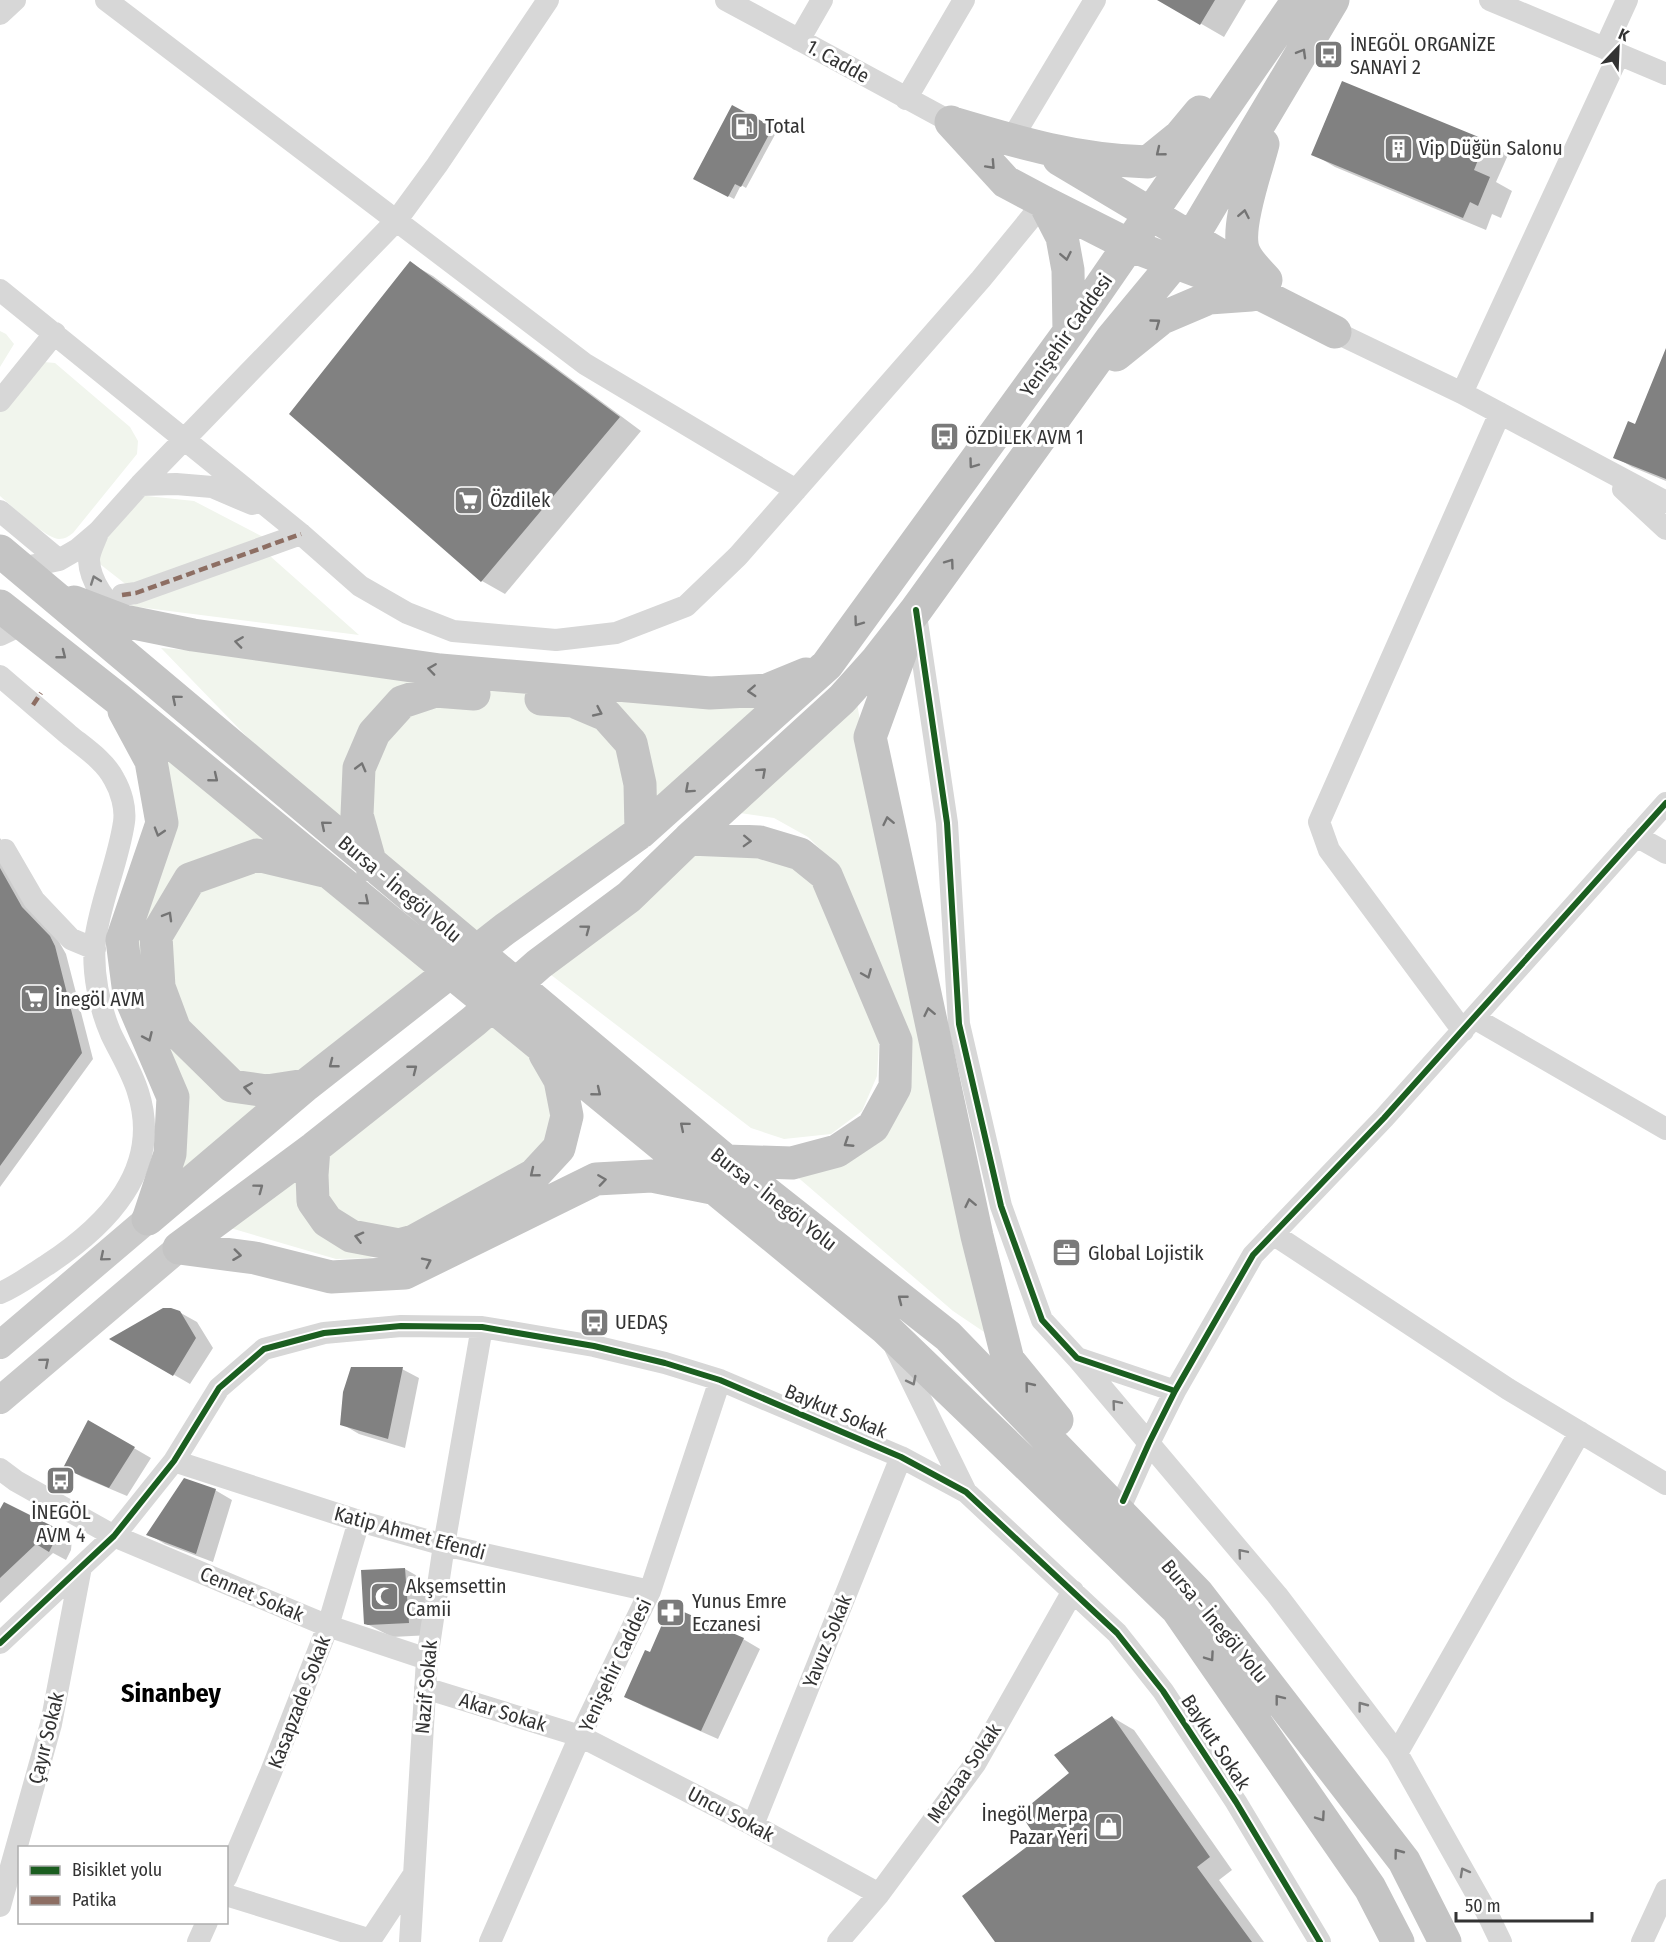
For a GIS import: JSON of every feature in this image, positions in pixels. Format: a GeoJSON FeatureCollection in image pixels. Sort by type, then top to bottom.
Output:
{"type":"FeatureCollection","features":[{"type":"Feature","properties":{"kind":"highway"},"geometry":{"type":"LineString","coordinates":[[951,122],[1042,149],[1110,161],[1148,162],[1180,136],[1298,0]]}},
{"type":"Feature","properties":{"kind":"highway","name":"Yenişehir Caddesi"},"geometry":{"type":"LineString","coordinates":[[148,1219],[306,1085],[505,929],[641,832],[827,665],[1069,332],[1298,0]]}},
{"type":"Feature","properties":{"kind":"highway","name":"Yenişehir Caddesi"},"geometry":{"type":"LineString","coordinates":[[916,610],[1112,338],[1183,251],[1333,0]]}},
{"type":"Feature","properties":{"kind":"highway"},"geometry":{"type":"LineString","coordinates":[[1265,289],[1244,253],[1242,225],[1272,104]]}},
{"type":"Feature","properties":{"kind":"highway"},"geometry":{"type":"LineString","coordinates":[[951,122],[1006,182],[1129,244],[1183,251],[1265,289],[1335,332]]}},
{"type":"Feature","properties":{"kind":"highway"},"geometry":{"type":"LineString","coordinates":[[1042,149],[1150,214],[1183,251]]}},
{"type":"Feature","properties":{"kind":"highway"},"geometry":{"type":"LineString","coordinates":[[1044,202],[1062,237],[1068,270],[1069,332]]}},
{"type":"Feature","properties":{"kind":"highway"},"geometry":{"type":"LineString","coordinates":[[1053,420],[1117,354],[1162,318],[1209,298],[1265,289]]}},
{"type":"Feature","properties":{"kind":"highway","name":"Bursa - İnegöl Yolu"},"geometry":{"type":"LineString","coordinates":[[10,560],[371,865],[721,1175],[886,1329],[1177,1609],[1370,1888],[1398,1942]]}},
{"type":"Feature","properties":{"kind":"highway"},"geometry":{"type":"LineString","coordinates":[[54,595],[123,608],[193,635],[440,670],[700,692],[767,690],[827,665]]}},
{"type":"Feature","properties":{"kind":"highway"},"geometry":{"type":"LineString","coordinates":[[179,1248],[314,1148],[474,1021],[539,964],[629,897],[842,699],[877,660],[916,610]]}},
{"type":"Feature","properties":{"kind":"highway"},"geometry":{"type":"LineString","coordinates":[[916,610],[870,737],[977,1236],[1008,1360],[1198,1594]]}},
{"type":"Feature","properties":{"kind":"highway","name":"Bursa - İnegöl Yolu"},"geometry":{"type":"LineString","coordinates":[[8,621],[118,699],[541,1047],[948,1336],[1198,1594],[1404,1861],[1445,1942]]}},
{"type":"Feature","properties":{"kind":"highway"},"geometry":{"type":"LineString","coordinates":[[371,865],[357,815],[359,768],[374,733],[402,702],[435,691],[573,701],[606,715],[631,743],[640,784],[641,832]]}},
{"type":"Feature","properties":{"kind":"highway"},"geometry":{"type":"LineString","coordinates":[[118,699],[150,761],[162,823],[122,940],[129,994],[173,1097],[170,1154],[148,1219]]}},
{"type":"Feature","properties":{"kind":"highway"},"geometry":{"type":"LineString","coordinates":[[179,1248],[255,1257],[331,1277],[405,1273],[596,1179],[721,1175],[792,1163],[837,1151],[873,1127],[895,1087],[896,1041],[826,875],[800,854],[760,842],[689,839]]}},
{"type":"Feature","properties":{"kind":"highway"},"geometry":{"type":"LineString","coordinates":[[306,1085],[267,1091],[232,1086],[175,1030],[159,987],[156,936],[190,879],[258,855],[331,873]]}},
{"type":"Feature","properties":{"kind":"highway"},"geometry":{"type":"LineString","coordinates":[[314,1148],[313,1200],[327,1221],[351,1236],[399,1245],[414,1241],[534,1175],[559,1148],[567,1116],[560,1080],[541,1047]]}},
{"type":"Feature","properties":{"kind":"main road"},"geometry":{"type":"LineString","coordinates":[[6,1335],[148,1219]]}},
{"type":"Feature","properties":{"kind":"main road"},"geometry":{"type":"LineString","coordinates":[[0,1400],[179,1248]]}},
{"type":"Feature","properties":{"kind":"street"},"geometry":{"type":"LineString","coordinates":[[0,14],[15,0]]}},
{"type":"Feature","properties":{"kind":"street"},"geometry":{"type":"LineString","coordinates":[[106,0],[585,364],[796,490]]}},
{"type":"Feature","properties":{"kind":"street"},"geometry":{"type":"LineString","coordinates":[[10,560],[59,560],[78,549],[98,532],[140,485],[396,221],[438,165],[548,0]]}},
{"type":"Feature","properties":{"kind":"street","name":"1. Cadde"},"geometry":{"type":"LineString","coordinates":[[726,0],[951,122]]}},
{"type":"Feature","properties":{"kind":"street"},"geometry":{"type":"LineString","coordinates":[[799,40],[822,0]]}},
{"type":"Feature","properties":{"kind":"street"},"geometry":{"type":"LineString","coordinates":[[906,99],[964,0]]}},
{"type":"Feature","properties":{"kind":"street"},"geometry":{"type":"LineString","coordinates":[[1011,140],[1095,0]]}},
{"type":"Feature","properties":{"kind":"street"},"geometry":{"type":"LineString","coordinates":[[1490,0],[1666,74]]}},
{"type":"Feature","properties":{"kind":"street"},"geometry":{"type":"LineString","coordinates":[[1462,393],[1612,51],[1627,0]]}},
{"type":"Feature","properties":{"kind":"street"},"geometry":{"type":"LineString","coordinates":[[0,290],[301,534],[360,586],[407,613],[453,631],[556,640],[616,633],[686,606],[738,556],[981,279],[1044,202]]}},
{"type":"Feature","properties":{"kind":"street"},"geometry":{"type":"LineString","coordinates":[[1335,332],[1462,393],[1666,502]]}},
{"type":"Feature","properties":{"kind":"street"},"geometry":{"type":"LineString","coordinates":[[0,401],[55,333]]}},
{"type":"Feature","properties":{"kind":"street"},"geometry":{"type":"LineString","coordinates":[[1500,413],[1319,822],[1329,850],[1468,1024],[1666,1129]]}},
{"type":"Feature","properties":{"kind":"street"},"geometry":{"type":"LineString","coordinates":[[1598,466],[1666,529]]}},
{"type":"Feature","properties":{"kind":"street"},"geometry":{"type":"LineString","coordinates":[[140,485],[176,484],[212,488],[273,512]]}},
{"type":"Feature","properties":{"kind":"street"},"geometry":{"type":"LineString","coordinates":[[0,511],[59,560]]}},
{"type":"Feature","properties":{"kind":"street"},"geometry":{"type":"LineString","coordinates":[[98,532],[89,559],[93,576],[101,594],[123,608],[136,593],[301,534]]}},
{"type":"Feature","properties":{"kind":"street"},"geometry":{"type":"LineString","coordinates":[[916,610],[946,823],[959,1024],[1001,1206],[1042,1320],[1077,1358],[1277,1594],[1397,1753],[1486,1911],[1501,1942]]}},
{"type":"Feature","properties":{"kind":"street"},"geometry":{"type":"LineString","coordinates":[[0,676],[37,699],[106,766],[120,792],[124,821],[104,901],[95,949],[95,964],[101,1003],[111,1034],[138,1090],[142,1105],[144,1137],[134,1177],[110,1212],[86,1237],[0,1293]]}},
{"type":"Feature","properties":{"kind":"street"},"geometry":{"type":"LineString","coordinates":[[1123,1502],[1174,1392],[1253,1255],[1384,1118],[1666,803]]}},
{"type":"Feature","properties":{"kind":"street"},"geometry":{"type":"LineString","coordinates":[[1636,836],[1666,853]]}},
{"type":"Feature","properties":{"kind":"street"},"geometry":{"type":"LineString","coordinates":[[5,850],[34,900],[70,939],[95,949]]}},
{"type":"Feature","properties":{"kind":"street"},"geometry":{"type":"LineString","coordinates":[[1273,1234],[1508,1389],[1666,1484]]}},
{"type":"Feature","properties":{"kind":"street","name":"Baykut Sokak"},"geometry":{"type":"LineString","coordinates":[[0,1643],[114,1536],[174,1461],[219,1388],[264,1349],[324,1333],[401,1326],[482,1327],[594,1346],[665,1363],[720,1380],[901,1458],[966,1492],[1118,1633],[1163,1691],[1236,1802],[1320,1942]]}},
{"type":"Feature","properties":{"kind":"street","name":"Nazif Sokak"},"geometry":{"type":"LineString","coordinates":[[410,1942],[427,1659],[444,1545],[482,1327]]}},
{"type":"Feature","properties":{"kind":"street"},"geometry":{"type":"LineString","coordinates":[[886,1329],[966,1492]]}},
{"type":"Feature","properties":{"kind":"street"},"geometry":{"type":"LineString","coordinates":[[1077,1358],[1174,1392]]}},
{"type":"Feature","properties":{"kind":"street","name":"Yenişehir Caddesi"},"geometry":{"type":"LineString","coordinates":[[490,1942],[580,1736],[650,1591],[720,1380]]}},
{"type":"Feature","properties":{"kind":"street"},"geometry":{"type":"LineString","coordinates":[[1397,1753],[1580,1432]]}},
{"type":"Feature","properties":{"kind":"street","name":"Yavuz Sokak"},"geometry":{"type":"LineString","coordinates":[[753,1825],[901,1458]]}},
{"type":"Feature","properties":{"kind":"street","name":"Katip Ahmet Efendi"},"geometry":{"type":"LineString","coordinates":[[174,1461],[358,1521],[444,1545],[650,1591]]}},
{"type":"Feature","properties":{"kind":"street","name":"Cennet Sokak"},"geometry":{"type":"LineString","coordinates":[[0,1469],[16,1481],[114,1536],[328,1626],[427,1659]]}},
{"type":"Feature","properties":{"kind":"street","name":"Kasapzade Sokak"},"geometry":{"type":"LineString","coordinates":[[228,1873],[271,1772],[328,1626],[358,1521]]}},
{"type":"Feature","properties":{"kind":"street","name":"Çayır Sokak"},"geometry":{"type":"LineString","coordinates":[[21,1846],[51,1724],[81,1568]]}},
{"type":"Feature","properties":{"kind":"street","name":"Mezbaa Sokak"},"geometry":{"type":"LineString","coordinates":[[847,1939],[975,1764],[1073,1591]]}},
{"type":"Feature","properties":{"kind":"street","name":"Akar Sokak"},"geometry":{"type":"LineString","coordinates":[[425,1688],[580,1736]]}},
{"type":"Feature","properties":{"kind":"street","name":"Uncu Sokak"},"geometry":{"type":"LineString","coordinates":[[580,1736],[753,1825],[879,1894]]}},
{"type":"Feature","properties":{"kind":"street","name":"Çayır Sokak"},"geometry":{"type":"LineString","coordinates":[[0,1906],[15,1870]]}},
{"type":"Feature","properties":{"kind":"street"},"geometry":{"type":"LineString","coordinates":[[228,1896],[370,1941],[413,1875]]}},
{"type":"Feature","properties":{"kind":"street"},"geometry":{"type":"LineString","coordinates":[[1642,1942],[1666,1890]]}},
{"type":"Feature","properties":{"kind":"street"},"geometry":{"type":"LineString","coordinates":[[198,1942],[207,1924]]}},
{"type":"Feature","properties":{"kind":"shaded area"},"geometry":{"type":"Polygon","coordinates":[[[0,331],[6,334],[14,344],[0,367],[0,331]]]}},
{"type":"Feature","properties":{"kind":"shaded area"},"geometry":{"type":"Polygon","coordinates":[[[44,362],[55,363],[130,427],[138,441],[137,454],[73,533],[61,539],[37,528],[0,496],[0,408],[44,362]]]}},
{"type":"Feature","properties":{"kind":"shaded area"},"geometry":{"type":"Polygon","coordinates":[[[137,495],[194,501],[265,538],[128,586],[96,561],[102,537],[137,495]]]}},
{"type":"Feature","properties":{"kind":"shaded area"},"geometry":{"type":"Polygon","coordinates":[[[270,556],[359,635],[130,606],[270,556]]]}},
{"type":"Feature","properties":{"kind":"shaded area"},"geometry":{"type":"Polygon","coordinates":[[[161,648],[660,689],[827,665],[478,950],[371,865],[161,648]]]}},
{"type":"Feature","properties":{"kind":"shaded area"},"geometry":{"type":"Polygon","coordinates":[[[118,699],[453,970],[148,1219],[170,1154],[122,940],[162,823],[118,699]]]}},
{"type":"Feature","properties":{"kind":"shaded area"},"geometry":{"type":"Polygon","coordinates":[[[857,703],[878,827],[993,1338],[953,1311],[787,1168],[908,1098],[842,871],[808,837],[774,818],[733,812],[857,703]]]}},
{"type":"Feature","properties":{"kind":"shaded area"},"geometry":{"type":"Polygon","coordinates":[[[692,850],[793,862],[819,882],[879,1042],[877,1076],[862,1111],[831,1134],[784,1139],[751,1128],[542,968],[692,850]]]}},
{"type":"Feature","properties":{"kind":"shaded area"},"geometry":{"type":"Polygon","coordinates":[[[492,1005],[541,1047],[559,1148],[414,1241],[351,1236],[312,1175],[314,1148],[492,1005]]]}},
{"type":"Feature","properties":{"kind":"shaded area"},"geometry":{"type":"Polygon","coordinates":[[[296,1166],[306,1207],[395,1250],[369,1258],[336,1259],[227,1227],[296,1166]]]}},
{"type":"Feature","properties":{"kind":"building"},"geometry":{"type":"Polygon","coordinates":[[[1157,0],[1215,0],[1200,25],[1157,0]]]}},
{"type":"Feature","properties":{"kind":"building","name":"Vip Düğün Salonu"},"geometry":{"type":"Polygon","coordinates":[[[1342,81],[1486,140],[1474,170],[1490,177],[1478,206],[1470,202],[1463,218],[1311,155],[1342,81]]]}},
{"type":"Feature","properties":{"kind":"building"},"geometry":{"type":"Polygon","coordinates":[[[732,105],[773,127],[741,187],[735,184],[728,197],[693,179],[732,105]]]}},
{"type":"Feature","properties":{"kind":"building","name":"Özdilek"},"geometry":{"type":"Polygon","coordinates":[[[410,261],[620,417],[481,582],[289,414],[410,261]]]}},
{"type":"Feature","properties":{"kind":"building"},"geometry":{"type":"Polygon","coordinates":[[[1666,348],[1666,479],[1613,458],[1628,421],[1635,424],[1666,348]]]}},
{"type":"Feature","properties":{"kind":"building","name":"İnegöl AVM"},"geometry":{"type":"Polygon","coordinates":[[[0,868],[22,907],[50,936],[55,946],[82,1053],[0,1166],[0,868]]]}},
{"type":"Feature","properties":{"kind":"building"},"geometry":{"type":"Polygon","coordinates":[[[163,1308],[180,1311],[196,1338],[173,1376],[109,1339],[163,1308]]]}},
{"type":"Feature","properties":{"kind":"building"},"geometry":{"type":"Polygon","coordinates":[[[351,1367],[403,1367],[388,1439],[340,1425],[343,1392],[351,1367]]]}},
{"type":"Feature","properties":{"kind":"building"},"geometry":{"type":"Polygon","coordinates":[[[88,1420],[135,1447],[109,1488],[63,1468],[88,1420]]]}},
{"type":"Feature","properties":{"kind":"building"},"geometry":{"type":"Polygon","coordinates":[[[184,1478],[216,1489],[196,1554],[146,1535],[184,1478]]]}},
{"type":"Feature","properties":{"kind":"building"},"geometry":{"type":"Polygon","coordinates":[[[4,1502],[56,1528],[55,1540],[49,1552],[36,1544],[0,1578],[0,1509],[4,1502]]]}},
{"type":"Feature","properties":{"kind":"building","name":"Akşemsettin Camii"},"geometry":{"type":"Polygon","coordinates":[[[405,1568],[409,1623],[364,1624],[361,1570],[405,1568]]]}},
{"type":"Feature","properties":{"kind":"building"},"geometry":{"type":"Polygon","coordinates":[[[670,1606],[744,1638],[701,1731],[624,1697],[645,1650],[650,1652],[670,1606]]]}},
{"type":"Feature","properties":{"kind":"building","name":"İnegöl Merpa Pazar Yeri"},"geometry":{"type":"Polygon","coordinates":[[[1112,1716],[1210,1857],[1197,1867],[1252,1942],[995,1942],[962,1896],[1037,1839],[1020,1813],[1069,1773],[1054,1755],[1112,1716]]]}},
{"type":"Feature","properties":{"kind":"marked path"},"geometry":{"type":"LineString","coordinates":[[122,595],[136,593],[301,534]]}},
{"type":"Feature","properties":{"kind":"marked path"},"geometry":{"type":"LineString","coordinates":[[33,705],[41,693]]}},
{"type":"Feature","properties":{"kind":"cycle path"},"geometry":{"type":"LineString","coordinates":[[916,610],[947,823],[959,1024],[1001,1206],[1042,1320],[1077,1358],[1175,1391]]}},
{"type":"Feature","properties":{"kind":"cycle path"},"geometry":{"type":"LineString","coordinates":[[1123,1501],[1175,1391],[1253,1255],[1384,1118],[1666,803]]}},
{"type":"Feature","properties":{"kind":"cycle path"},"geometry":{"type":"LineString","coordinates":[[0,1643],[114,1536],[174,1461],[219,1388],[264,1349],[324,1333],[401,1326],[482,1327],[594,1346],[665,1363],[720,1380],[901,1457],[966,1492],[1117,1633],[1163,1691],[1236,1802],[1320,1942]]}},
{"type":"Feature","properties":{"kind":"place","name":"İNEGÖL ORGANİZE SANAYİ 2"},"geometry":{"type":"Point","coordinates":[1329,55]}},
{"type":"Feature","properties":{"kind":"place","name":"Total"},"geometry":{"type":"Point","coordinates":[744,126]}},
{"type":"Feature","properties":{"kind":"place","name":"Vip Düğün Salonu"},"geometry":{"type":"Point","coordinates":[1398,148]}},
{"type":"Feature","properties":{"kind":"place","name":"ÖZDİLEK AVM 1"},"geometry":{"type":"Point","coordinates":[944,437]}},
{"type":"Feature","properties":{"kind":"place","name":"Özdilek"},"geometry":{"type":"Point","coordinates":[469,500]}},
{"type":"Feature","properties":{"kind":"place","name":"İnegöl AVM"},"geometry":{"type":"Point","coordinates":[34,999]}},
{"type":"Feature","properties":{"kind":"place","name":"Global Lojistik"},"geometry":{"type":"Point","coordinates":[1067,1253]}},
{"type":"Feature","properties":{"kind":"place","name":"UEDAŞ"},"geometry":{"type":"Point","coordinates":[594,1322]}},
{"type":"Feature","properties":{"kind":"place","name":"İNEGÖL AVM 4"},"geometry":{"type":"Point","coordinates":[61,1481]}},
{"type":"Feature","properties":{"kind":"place","name":"Akşemsettin Camii"},"geometry":{"type":"Point","coordinates":[385,1597]}},
{"type":"Feature","properties":{"kind":"place","name":"Yunus Emre Eczanesi"},"geometry":{"type":"Point","coordinates":[671,1613]}},
{"type":"Feature","properties":{"kind":"place","name":"İnegöl Merpa Pazar Yeri"},"geometry":{"type":"Point","coordinates":[1109,1826]}},
{"type":"Feature","properties":{"kind":"district","name":"Sinanbey"},"geometry":{"type":"Point","coordinates":[171,1693]}}]}
